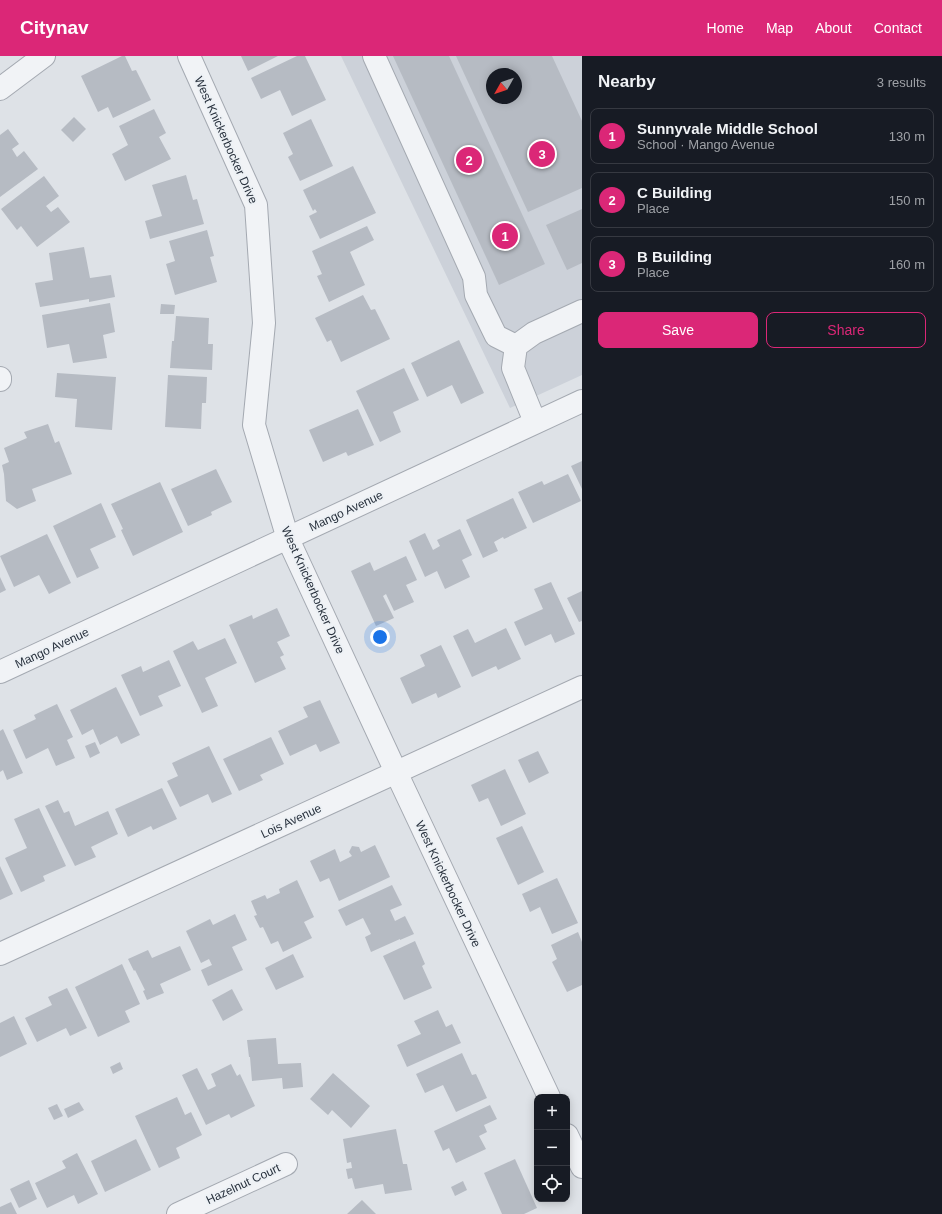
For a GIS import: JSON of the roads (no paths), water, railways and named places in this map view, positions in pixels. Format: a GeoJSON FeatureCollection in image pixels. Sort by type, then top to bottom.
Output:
{"type":"FeatureCollection","features":[{"type":"Feature","properties":{"kind":"street"},"geometry":{"type":"LineString","coordinates":[[0,89],[44,56]]}},
{"type":"Feature","properties":{"kind":"street","name":"West Knickerbocker Drive"},"geometry":{"type":"LineString","coordinates":[[189,56],[256,205],[264,323],[254,425],[288,539],[548,1094]]}},
{"type":"Feature","properties":{"kind":"street"},"geometry":{"type":"LineString","coordinates":[[374,56],[474,277],[476,295],[479,302],[496,336],[516,346]]}},
{"type":"Feature","properties":{"kind":"street"},"geometry":{"type":"LineString","coordinates":[[536,422],[513,368],[516,346],[534,333],[582,311]]}},
{"type":"Feature","properties":{"kind":"street","name":"Mango Avenue"},"geometry":{"type":"LineString","coordinates":[[0,672],[288,539],[582,400]]}},
{"type":"Feature","properties":{"kind":"street","name":"Lois Avenue"},"geometry":{"type":"LineString","coordinates":[[0,954],[582,688]]}},
{"type":"Feature","properties":{"kind":"street"},"geometry":{"type":"LineString","coordinates":[[570,1141],[582,1167]]}},
{"type":"Feature","properties":{"kind":"street","name":"Hazelnut Court"},"geometry":{"type":"LineString","coordinates":[[178,1214],[286,1164]]}},
{"type":"Feature","properties":{"kind":"place","name":"B Building"},"geometry":{"type":"Point","coordinates":[542,154]}},
{"type":"Feature","properties":{"kind":"place","name":"C Building"},"geometry":{"type":"Point","coordinates":[469,160]}},
{"type":"Feature","properties":{"kind":"place","name":"Sunnyvale Middle School"},"geometry":{"type":"Point","coordinates":[505,236]}}]}
